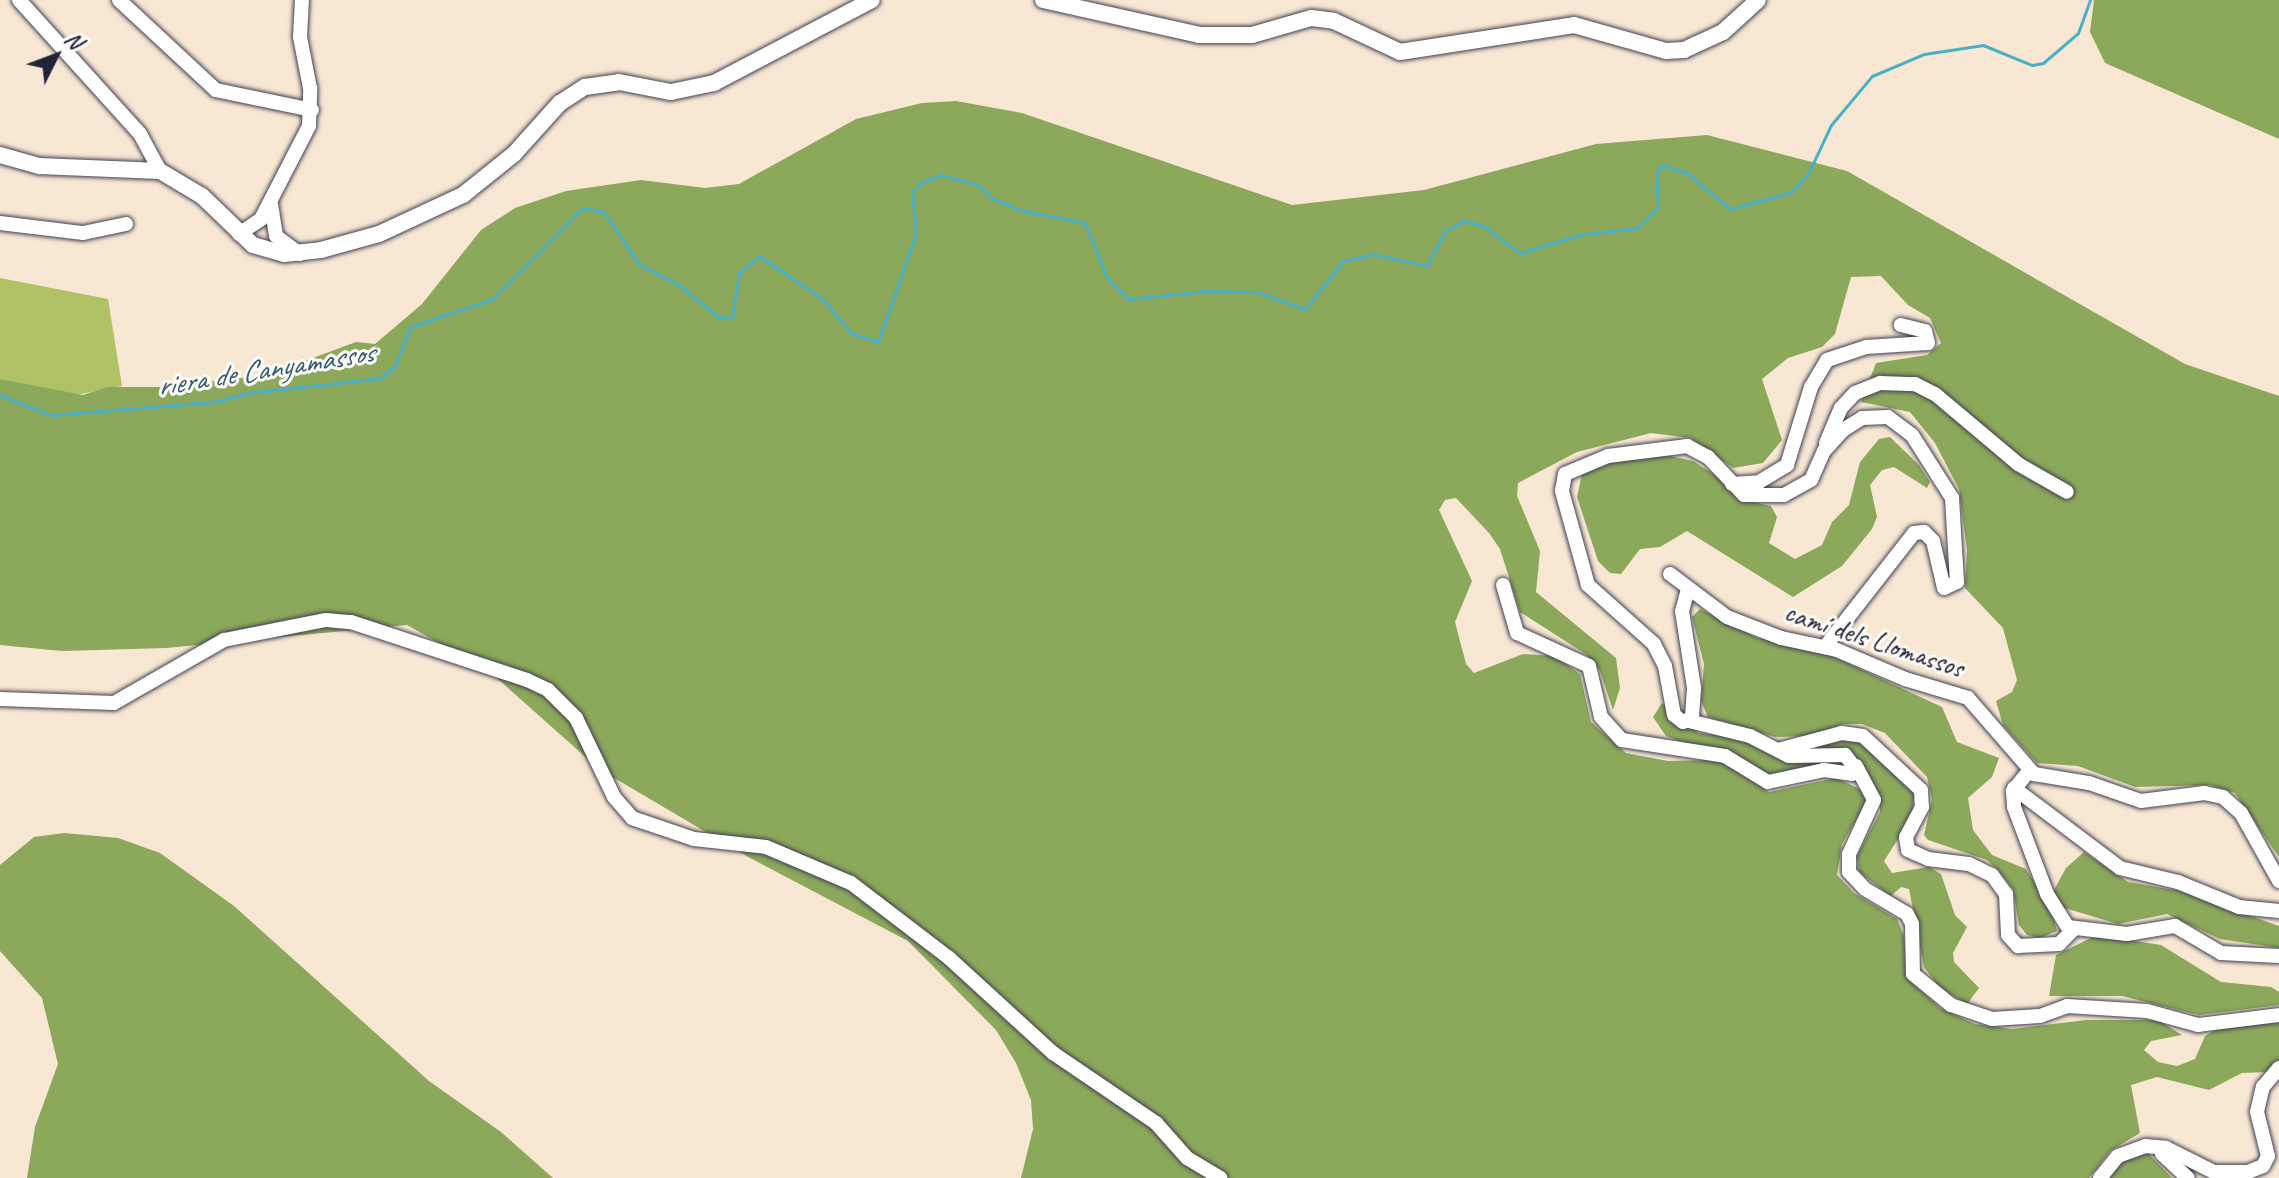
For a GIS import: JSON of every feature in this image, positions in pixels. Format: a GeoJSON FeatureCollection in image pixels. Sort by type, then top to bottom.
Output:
{"type":"FeatureCollection","features":[{"type":"Feature","properties":{"kind":"street"},"geometry":{"type":"LineString","coordinates":[[19,0],[140,134],[160,171]]}},
{"type":"Feature","properties":{"kind":"street"},"geometry":{"type":"LineString","coordinates":[[119,0],[216,90],[312,110]]}},
{"type":"Feature","properties":{"kind":"street"},"geometry":{"type":"LineString","coordinates":[[239,234],[254,228],[304,140],[312,110],[300,37],[302,0]]}},
{"type":"Feature","properties":{"kind":"street"},"geometry":{"type":"LineString","coordinates":[[0,155],[39,166],[160,171],[202,196],[239,234],[268,252],[300,254],[379,234],[463,195],[514,154],[560,103],[585,87],[619,82],[671,92],[714,83],[872,0]]}},
{"type":"Feature","properties":{"kind":"street"},"geometry":{"type":"LineString","coordinates":[[1043,0],[1199,35],[1252,35],[1311,18],[1334,21],[1400,52],[1574,25],[1666,51],[1684,50],[1723,32],[1758,0]]}},
{"type":"Feature","properties":{"kind":"street"},"geometry":{"type":"LineString","coordinates":[[272,200],[276,236],[300,254]]}},
{"type":"Feature","properties":{"kind":"street"},"geometry":{"type":"LineString","coordinates":[[0,223],[83,233],[126,224]]}},
{"type":"Feature","properties":{"kind":"street"},"geometry":{"type":"LineString","coordinates":[[1732,484],[1759,482],[1787,465],[1811,387],[1827,360],[1858,348],[1928,343],[1925,331],[1901,325]]}},
{"type":"Feature","properties":{"kind":"street"},"geometry":{"type":"LineString","coordinates":[[2067,492],[2018,464],[1935,394],[1915,384],[1880,383],[1855,393],[1841,408],[1814,476],[1798,491],[1752,498],[1732,484],[1702,452],[1682,446],[1598,458],[1573,468],[1561,481],[1590,589],[1654,644],[1665,666],[1674,715],[1750,736],[1789,756],[1841,754],[1856,766],[1874,800],[1849,854],[1849,872],[1865,889],[1907,914],[1912,924],[1913,974],[1951,1005],[1992,1019],[2040,1016],[2076,1006],[2147,1011],[2198,1025],[2279,1015]]}},
{"type":"Feature","properties":{"kind":"street"},"geometry":{"type":"LineString","coordinates":[[1824,451],[1848,425],[1870,416],[1888,417],[1907,429],[1952,498],[1958,578],[1953,587],[1944,588],[1933,541],[1924,532],[1914,533],[1825,647]]}},
{"type":"Feature","properties":{"kind":"street","name":"camí dels Llomassos"},"geometry":{"type":"LineString","coordinates":[[1670,574],[1727,617],[1781,638],[1825,647],[1968,698],[1992,720],[2029,771]]}},
{"type":"Feature","properties":{"kind":"street"},"geometry":{"type":"LineString","coordinates":[[1503,585],[1517,633],[1573,656],[1592,671],[1601,717],[1617,738],[1725,756],[1768,782],[1824,770],[1852,774],[1856,766]]}},
{"type":"Feature","properties":{"kind":"street"},"geometry":{"type":"LineString","coordinates":[[1688,589],[1682,611],[1694,668],[1689,721]]}},
{"type":"Feature","properties":{"kind":"street"},"geometry":{"type":"LineString","coordinates":[[0,699],[114,703],[224,640],[326,620],[351,622],[527,680],[548,690],[576,718],[614,797],[632,818],[702,841],[766,847],[851,883],[949,958],[1053,1053],[1156,1123],[1187,1158],[1220,1178]]}},
{"type":"Feature","properties":{"kind":"street"},"geometry":{"type":"LineString","coordinates":[[1774,750],[1842,733],[1863,736],[1921,790],[1922,807],[1906,837],[1908,850],[1928,859],[1969,864],[1992,875],[2006,894],[2008,935],[2018,946],[2059,944],[2073,930]]}},
{"type":"Feature","properties":{"kind":"street"},"geometry":{"type":"LineString","coordinates":[[2279,881],[2241,813],[2223,797],[2204,793],[2141,801],[2029,771],[2014,788],[2014,807],[2035,867],[2057,914],[2073,930],[2127,934],[2171,926],[2221,953],[2279,956]]}},
{"type":"Feature","properties":{"kind":"street"},"geometry":{"type":"LineString","coordinates":[[2014,788],[2120,868],[2178,882],[2239,907],[2279,911]]}},
{"type":"Feature","properties":{"kind":"street"},"geometry":{"type":"LineString","coordinates":[[2100,1178],[2123,1152],[2150,1146],[2166,1148],[2214,1172],[2248,1172],[2263,1166],[2268,1156],[2257,1112],[2263,1087],[2279,1068]]}},
{"type":"Feature","properties":{"kind":"street"},"geometry":{"type":"LineString","coordinates":[[2150,1146],[2188,1178]]}},
{"type":"Feature","properties":{"kind":"green space"},"geometry":{"type":"Polygon","coordinates":[[[2094,0],[2279,0],[2279,139],[2105,63],[2090,32],[2094,0]]]}},
{"type":"Feature","properties":{"kind":"green space"},"geometry":{"type":"Polygon","coordinates":[[[956,101],[1022,113],[1292,205],[1424,190],[1596,144],[1707,135],[1847,171],[2185,364],[2279,396],[2279,857],[2235,793],[2210,785],[2135,787],[2078,766],[2037,763],[2003,725],[1996,701],[2012,692],[2017,680],[2003,628],[1965,588],[1967,550],[1959,489],[1935,443],[1910,412],[1861,402],[1876,363],[1927,355],[1941,343],[1930,318],[1908,305],[1881,276],[1851,277],[1835,334],[1822,347],[1788,358],[1762,379],[1782,440],[1763,463],[1733,468],[1691,438],[1651,433],[1577,452],[1518,483],[1517,496],[1540,551],[1536,592],[1616,658],[1620,688],[1613,710],[1600,671],[1587,655],[1520,612],[1500,549],[1489,533],[1456,498],[1445,500],[1439,510],[1472,581],[1455,622],[1466,664],[1474,673],[1523,654],[1554,656],[1580,674],[1591,722],[1626,753],[1668,761],[1719,760],[1769,792],[1836,778],[1862,790],[1867,801],[1842,844],[1837,875],[1854,893],[1897,919],[1904,936],[1907,978],[1940,1008],[1975,1024],[2012,1029],[2086,1020],[2158,1020],[2182,1035],[2151,1041],[2144,1050],[2158,1062],[2177,1066],[2195,1059],[2205,1036],[2216,1029],[2279,1018],[2279,1061],[2267,1072],[2242,1073],[2209,1090],[2157,1077],[2131,1085],[2140,1133],[2110,1151],[2089,1178],[1021,1178],[1033,1129],[1031,1100],[1016,1063],[996,1030],[908,941],[750,858],[599,769],[489,671],[407,625],[166,648],[62,651],[0,645],[0,379],[83,395],[108,387],[167,387],[267,375],[356,342],[375,344],[422,304],[481,230],[515,208],[566,191],[641,180],[705,188],[739,184],[856,119],[922,103],[956,101]]]}},
{"type":"Feature","properties":{"kind":"green space"},"geometry":{"type":"Polygon","coordinates":[[[0,278],[108,299],[122,386],[76,395],[0,379],[0,278]]]}},
{"type":"Feature","properties":{"kind":"green space"},"geometry":{"type":"Polygon","coordinates":[[[1890,437],[1919,465],[1930,482],[1927,488],[1894,467],[1882,470],[1870,485],[1877,517],[1872,529],[1842,566],[1793,597],[1687,531],[1660,547],[1640,549],[1621,574],[1610,573],[1598,561],[1577,497],[1582,474],[1627,457],[1661,454],[1693,461],[1721,479],[1736,498],[1771,506],[1777,517],[1769,543],[1795,559],[1822,545],[1832,522],[1849,505],[1860,462],[1879,439],[1890,437]]]}},
{"type":"Feature","properties":{"kind":"green space"},"geometry":{"type":"Polygon","coordinates":[[[1700,609],[1757,638],[1817,649],[1942,707],[1957,742],[1999,758],[1992,777],[1968,798],[1973,830],[1992,855],[2026,869],[2050,907],[2057,931],[2040,938],[2027,935],[2019,925],[2013,889],[1998,870],[1987,860],[1928,840],[1924,835],[1932,800],[1927,777],[1885,733],[1862,724],[1843,724],[1807,736],[1775,737],[1708,717],[1701,701],[1704,664],[1692,617],[1700,609]]]}},
{"type":"Feature","properties":{"kind":"green space"},"geometry":{"type":"Polygon","coordinates":[[[1662,703],[1699,733],[1739,738],[1784,762],[1840,764],[1772,776],[1666,736],[1653,717],[1662,703]]]}},
{"type":"Feature","properties":{"kind":"green space"},"geometry":{"type":"Polygon","coordinates":[[[1847,739],[1859,742],[1914,792],[1912,817],[1884,861],[1892,873],[1929,867],[1941,874],[1955,915],[1967,927],[1953,953],[1954,962],[1979,988],[1967,1004],[1939,987],[1924,967],[1909,889],[1901,887],[1891,896],[1859,872],[1857,856],[1880,812],[1880,800],[1859,760],[1820,746],[1847,739]]]}},
{"type":"Feature","properties":{"kind":"green space"},"geometry":{"type":"Polygon","coordinates":[[[64,833],[118,838],[160,853],[234,906],[429,1081],[501,1132],[553,1178],[27,1178],[35,1127],[58,1064],[42,998],[0,951],[0,865],[34,837],[64,833]]]}},
{"type":"Feature","properties":{"kind":"green space"},"geometry":{"type":"Polygon","coordinates":[[[2084,852],[2128,882],[2180,891],[2279,926],[2279,948],[2220,939],[2167,914],[2118,924],[2058,906],[2054,890],[2066,868],[2084,852]]]}},
{"type":"Feature","properties":{"kind":"green space"},"geometry":{"type":"Polygon","coordinates":[[[2097,935],[2161,945],[2221,982],[2271,987],[2279,992],[2279,1005],[2199,1015],[2122,996],[2049,996],[2056,955],[2097,935]]]}},
{"type":"Feature","properties":{"kind":"green space"},"geometry":{"type":"Polygon","coordinates":[[[2146,1151],[2172,1178],[2108,1178],[2124,1160],[2146,1151]]]}},
{"type":"Feature","properties":{"kind":"waterway","name":"riera de Canyamassos"},"geometry":{"type":"LineString","coordinates":[[0,395],[51,415],[214,402],[248,393],[381,378],[395,366],[410,327],[492,299],[582,208],[604,212],[639,264],[679,285],[718,317],[732,318],[739,273],[759,256],[822,298],[851,333],[878,342],[916,233],[912,192],[923,181],[942,175],[979,185],[992,198],[1020,210],[1085,223],[1107,278],[1129,299],[1206,291],[1258,292],[1305,309],[1343,261],[1373,254],[1427,266],[1445,231],[1463,221],[1482,225],[1520,253],[1578,235],[1637,228],[1658,208],[1656,174],[1662,165],[1687,173],[1730,209],[1791,192],[1808,174],[1831,125],[1872,76],[1924,54],[1983,45],[2032,65],[2043,63],[2078,33],[2090,0]]}}]}
